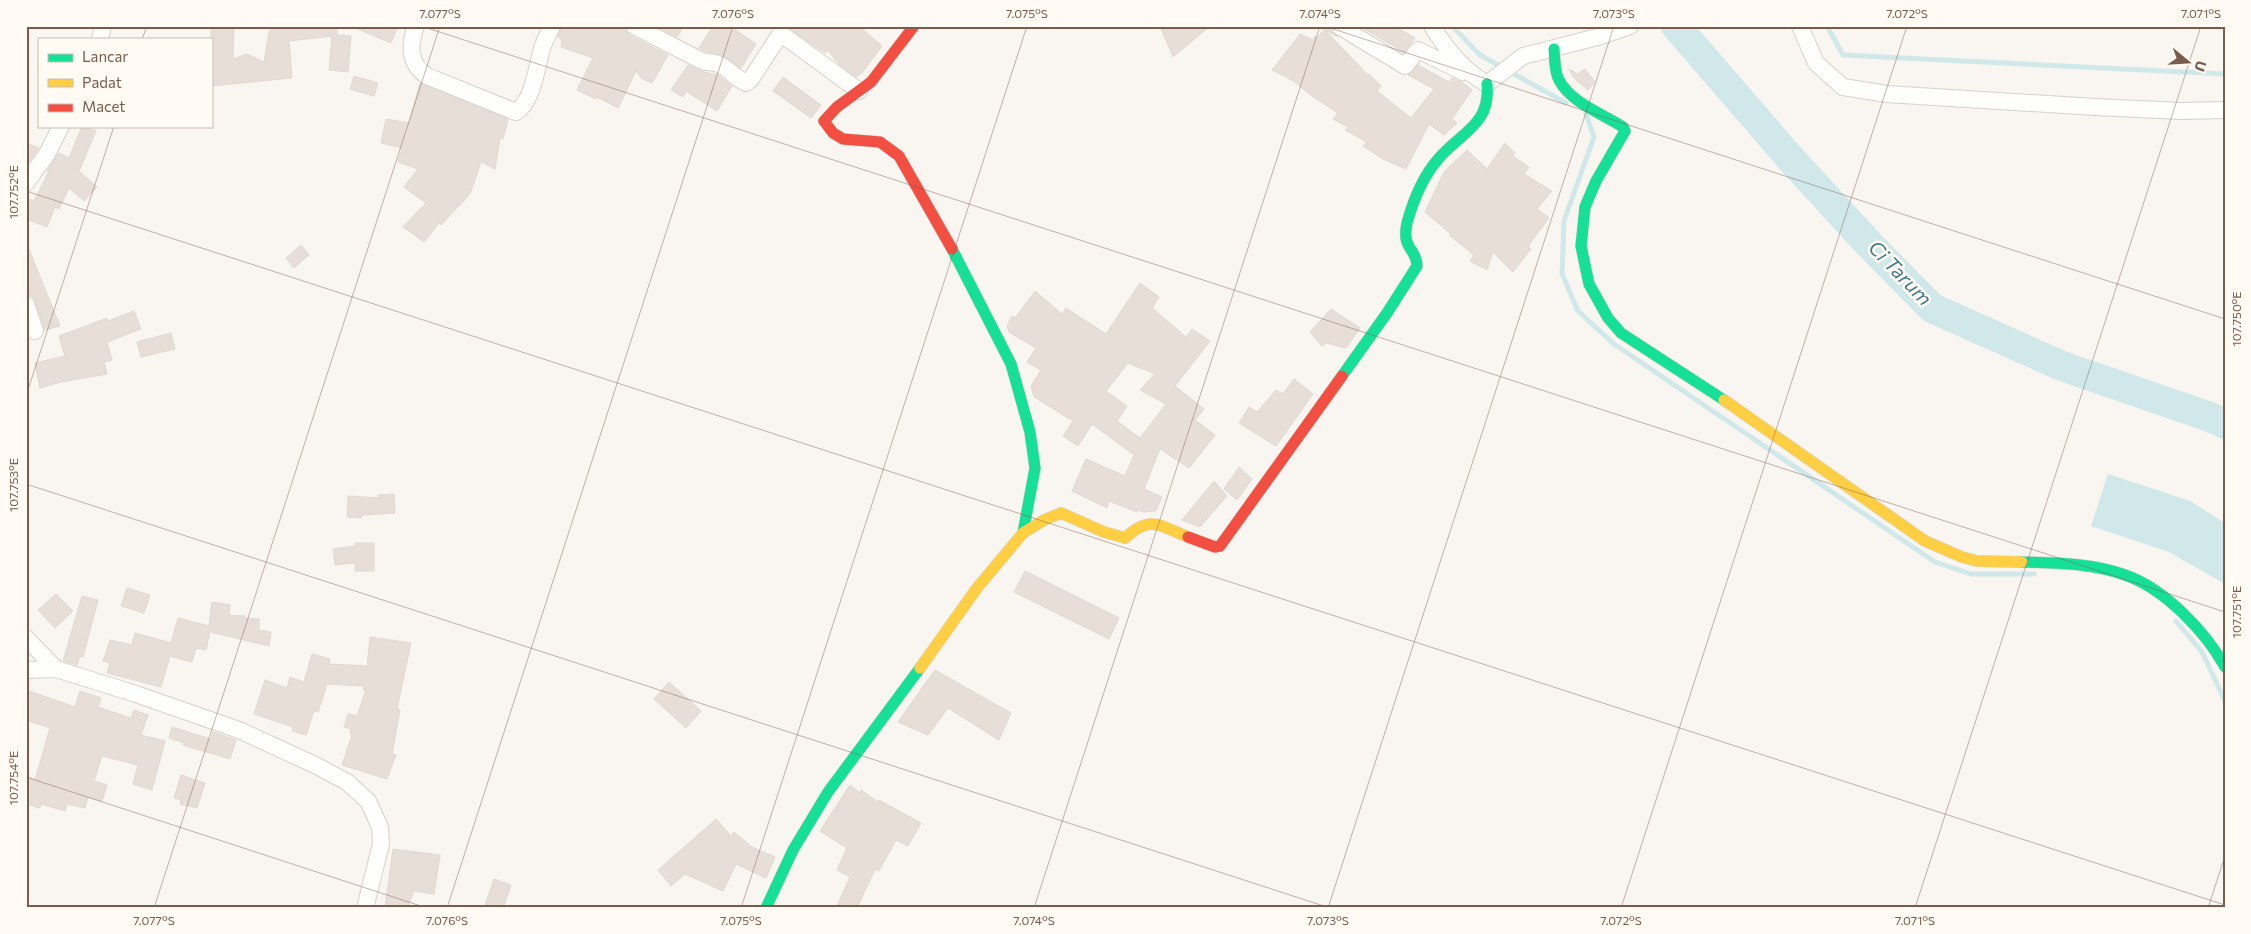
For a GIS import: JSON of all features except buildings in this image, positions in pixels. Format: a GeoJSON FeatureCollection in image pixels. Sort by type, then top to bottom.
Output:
{"type":"FeatureCollection","features":[{"type":"Feature","properties":{"kind":"street"},"geometry":{"type":"LineString","coordinates":[[416,26],[410,42],[410,49],[419,70],[427,76],[516,112],[520,109],[534,84],[542,50],[552,26]]}},
{"type":"Feature","properties":{"kind":"street"},"geometry":{"type":"LineString","coordinates":[[634,26],[704,62],[714,62],[722,65],[746,82],[751,79],[779,36],[784,36],[859,92]]}},
{"type":"Feature","properties":{"kind":"street"},"geometry":{"type":"LineString","coordinates":[[914,26],[882,69],[859,92],[827,116],[824,124],[843,139],[880,142],[899,156],[946,237],[1011,364],[1034,452],[1035,468],[1023,533]]}},
{"type":"Feature","properties":{"kind":"street"},"geometry":{"type":"LineString","coordinates":[[1339,26],[1405,66],[1418,50],[1486,81]]}},
{"type":"Feature","properties":{"kind":"street"},"geometry":{"type":"LineString","coordinates":[[766,908],[793,850],[828,792],[895,704],[977,588],[1023,533],[1044,520],[1061,513],[1114,536],[1125,538],[1138,526],[1152,523],[1216,547],[1220,546],[1387,313],[1417,266],[1417,259],[1407,246],[1405,238],[1413,204],[1427,175],[1438,158],[1485,110],[1488,98],[1486,81],[1454,57],[1432,26]]}},
{"type":"Feature","properties":{"kind":"street"},"geometry":{"type":"LineString","coordinates":[[1486,81],[1519,58],[1601,36],[1630,26]]}},
{"type":"Feature","properties":{"kind":"street"},"geometry":{"type":"LineString","coordinates":[[1800,26],[1816,63],[1842,87],[1887,94],[2095,107],[2181,111],[2225,110]]}},
{"type":"Feature","properties":{"kind":"street"},"geometry":{"type":"LineString","coordinates":[[1554,49],[1558,77],[1563,86],[1572,95],[1623,126],[1625,131],[1618,146],[1593,185],[1584,215],[1582,245],[1582,257],[1591,290],[1608,320],[1621,333],[1749,417],[1925,541],[1962,558],[1977,561],[2090,566],[2126,575],[2149,587],[2197,625],[2212,643],[2225,667]]}},
{"type":"Feature","properties":{"kind":"street"},"geometry":{"type":"LineString","coordinates":[[26,183],[46,154],[60,128]]}},
{"type":"Feature","properties":{"kind":"street"},"geometry":{"type":"LineString","coordinates":[[26,304],[35,331]]}},
{"type":"Feature","properties":{"kind":"street"},"geometry":{"type":"LineString","coordinates":[[26,638],[56,669]]}},
{"type":"Feature","properties":{"kind":"street"},"geometry":{"type":"LineString","coordinates":[[26,670],[56,669],[133,693],[239,730],[347,782],[368,801],[376,816],[381,836],[381,844],[365,908]]}},
{"type":"Feature","properties":{"kind":"water"},"geometry":{"type":"Polygon","coordinates":[[[2108,474],[2190,501],[2225,523],[2225,584],[2169,552],[2091,526],[2108,474]]]}},
{"type":"Feature","properties":{"kind":"waterway"},"geometry":{"type":"LineString","coordinates":[[1452,26],[1480,55],[1566,103]]}},
{"type":"Feature","properties":{"kind":"waterway","name":"Ci Tarum"},"geometry":{"type":"LineString","coordinates":[[1676,26],[1790,158],[1868,243],[1932,308],[2062,366],[2210,417],[2225,424]]}},
{"type":"Feature","properties":{"kind":"waterway"},"geometry":{"type":"LineString","coordinates":[[1827,26],[1843,55],[2225,74]]}},
{"type":"Feature","properties":{"kind":"waterway"},"geometry":{"type":"LineString","coordinates":[[1586,114],[1594,137],[1564,221],[1562,274],[1578,311],[1614,344],[1935,562],[1971,574],[2034,574]]}},
{"type":"Feature","properties":{"kind":"waterway"},"geometry":{"type":"LineString","coordinates":[[2176,621],[2202,652],[2225,701]]}},
{"type":"Feature","properties":{"kind":"traffic: fast"},"geometry":{"type":"LineString","coordinates":[[1554,49],[1556,73],[1564,88],[1579,102],[1623,127],[1625,131],[1596,181],[1585,207],[1581,246],[1589,284],[1608,318],[1621,333],[1724,400]]}},
{"type":"Feature","properties":{"kind":"traffic: fast"},"geometry":{"type":"LineString","coordinates":[[1342,376],[1387,313],[1417,266],[1415,255],[1406,239],[1407,223],[1412,206],[1424,180],[1439,158],[1480,118],[1487,98],[1487,84]]}},
{"type":"Feature","properties":{"kind":"traffic: fast"},"geometry":{"type":"LineString","coordinates":[[952,249],[1011,364],[1030,432],[1035,468],[1023,533]]}},
{"type":"Feature","properties":{"kind":"traffic: fast"},"geometry":{"type":"LineString","coordinates":[[2022,562],[2061,563],[2100,568],[2140,581],[2169,601],[2195,626],[2225,667]]}},
{"type":"Feature","properties":{"kind":"traffic: fast"},"geometry":{"type":"LineString","coordinates":[[766,908],[793,850],[828,792],[920,668]]}},
{"type":"Feature","properties":{"kind":"traffic: slow"},"geometry":{"type":"LineString","coordinates":[[1724,400],[1925,541],[1962,557],[1977,561],[2022,562]]}},
{"type":"Feature","properties":{"kind":"traffic: slow"},"geometry":{"type":"LineString","coordinates":[[920,668],[977,588],[1023,533],[1044,520],[1061,513],[1104,532],[1125,538],[1142,526],[1155,524],[1188,537]]}},
{"type":"Feature","properties":{"kind":"traffic: jam"},"geometry":{"type":"LineString","coordinates":[[914,26],[871,82],[837,107],[824,121],[833,133],[843,139],[880,142],[899,156],[952,249]]}},
{"type":"Feature","properties":{"kind":"traffic: jam"},"geometry":{"type":"LineString","coordinates":[[1188,537],[1215,547],[1220,546],[1342,376]]}}]}
